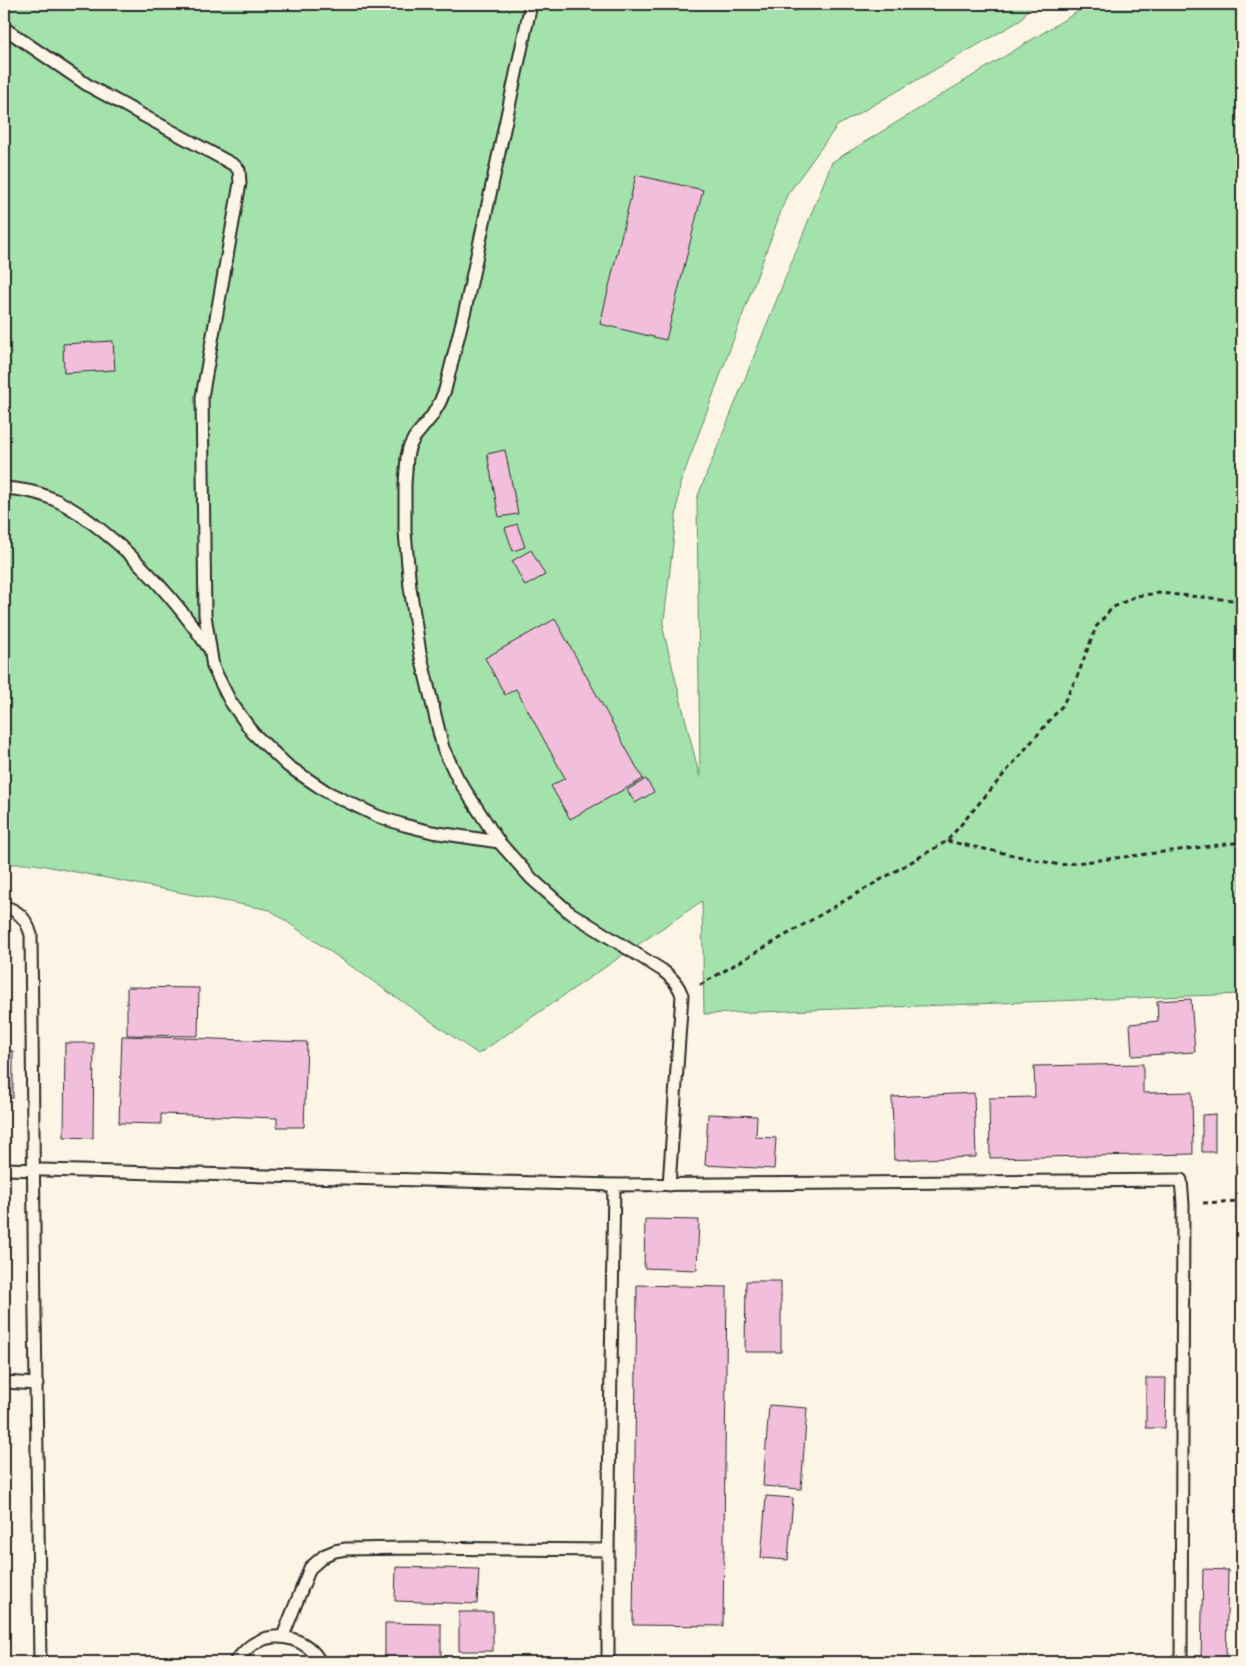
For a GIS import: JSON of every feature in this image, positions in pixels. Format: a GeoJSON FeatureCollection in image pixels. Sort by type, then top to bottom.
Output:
{"type":"FeatureCollection","features":[{"type":"Feature","properties":{"kind":"lane"},"geometry":{"type":"LineString","coordinates":[[530,4],[466,306],[445,390],[432,416],[414,438],[407,457],[405,532],[410,587],[420,653],[438,732],[458,779],[499,842],[551,897],[576,916],[670,976],[682,996],[669,1185]]}},
{"type":"Feature","properties":{"kind":"lane"},"geometry":{"type":"LineString","coordinates":[[4,28],[89,86],[234,165],[239,170],[240,183],[202,397],[205,615],[213,667],[223,688],[245,724],[270,750],[306,779],[349,804],[404,825],[432,832],[499,842]]}},
{"type":"Feature","properties":{"kind":"lane"},"geometry":{"type":"LineString","coordinates":[[4,488],[49,497],[74,511],[104,533],[138,562],[167,592],[210,650]]}},
{"type":"Feature","properties":{"kind":"lane"},"geometry":{"type":"LineString","coordinates":[[4,907],[22,916],[28,925],[31,935],[32,1169],[37,1384],[40,1662]]}},
{"type":"Feature","properties":{"kind":"lane"},"geometry":{"type":"LineString","coordinates":[[4,1169],[614,1185],[1182,1180],[1181,1662]]}},
{"type":"Feature","properties":{"kind":"lane"},"geometry":{"type":"LineString","coordinates":[[608,1662],[614,1185]]}},
{"type":"Feature","properties":{"kind":"lane"},"geometry":{"type":"LineString","coordinates":[[4,1382],[37,1384]]}},
{"type":"Feature","properties":{"kind":"lane"},"geometry":{"type":"LineString","coordinates":[[283,1636],[310,1568],[326,1555],[335,1551],[346,1549],[410,1548],[608,1550]]}},
{"type":"Feature","properties":{"kind":"lane"},"geometry":{"type":"LineString","coordinates":[[235,1662],[244,1650],[256,1642],[283,1636],[296,1640],[308,1647],[318,1657],[320,1662]]}},
{"type":"Feature","properties":{"kind":"path"},"geometry":{"type":"LineString","coordinates":[[682,996],[947,841],[1062,706],[1077,677],[1096,626],[1112,608],[1136,596],[1159,593],[1242,601]]}},
{"type":"Feature","properties":{"kind":"path"},"geometry":{"type":"LineString","coordinates":[[947,841],[1060,865],[1242,842]]}},
{"type":"Feature","properties":{"kind":"path"},"geometry":{"type":"LineString","coordinates":[[1183,1204],[1242,1201]]}},
{"type":"Feature","properties":{"kind":"green space"},"geometry":{"type":"Polygon","coordinates":[[[4,4],[1031,4],[1021,20],[837,126],[787,195],[680,484],[663,629],[700,778],[697,498],[832,162],[1090,4],[1242,4],[1242,994],[704,1014],[702,901],[478,1054],[270,910],[35,864],[4,864],[4,4]]]}},
{"type":"Feature","properties":{"kind":"building"},"geometry":{"type":"Polygon","coordinates":[[[791,4],[808,4],[795,11],[791,4]]]}},
{"type":"Feature","properties":{"kind":"building"},"geometry":{"type":"Polygon","coordinates":[[[636,175],[703,190],[666,340],[600,324],[636,175]]]}},
{"type":"Feature","properties":{"kind":"building"},"geometry":{"type":"Polygon","coordinates":[[[113,341],[115,370],[64,373],[63,344],[113,341]]]}},
{"type":"Feature","properties":{"kind":"building"},"geometry":{"type":"Polygon","coordinates":[[[505,450],[518,514],[499,517],[487,454],[505,450]]]}},
{"type":"Feature","properties":{"kind":"building"},"geometry":{"type":"Polygon","coordinates":[[[517,524],[525,547],[513,551],[505,528],[517,524]]]}},
{"type":"Feature","properties":{"kind":"building"},"geometry":{"type":"Polygon","coordinates":[[[531,550],[545,575],[525,586],[512,561],[531,550]]]}},
{"type":"Feature","properties":{"kind":"building"},"geometry":{"type":"Polygon","coordinates":[[[555,619],[643,779],[570,819],[551,786],[565,778],[516,689],[505,695],[485,658],[555,619]]]}},
{"type":"Feature","properties":{"kind":"building"},"geometry":{"type":"Polygon","coordinates":[[[646,779],[654,792],[635,803],[627,790],[646,779]]]}},
{"type":"Feature","properties":{"kind":"building"},"geometry":{"type":"Polygon","coordinates":[[[127,987],[199,988],[198,1036],[127,1035],[127,987]]]}},
{"type":"Feature","properties":{"kind":"building"},"geometry":{"type":"Polygon","coordinates":[[[1191,999],[1195,1052],[1132,1056],[1130,1024],[1158,1021],[1157,1001],[1191,999]]]}},
{"type":"Feature","properties":{"kind":"building"},"geometry":{"type":"Polygon","coordinates":[[[122,1036],[307,1042],[304,1127],[277,1127],[277,1118],[161,1114],[161,1124],[119,1123],[122,1036]]]}},
{"type":"Feature","properties":{"kind":"building"},"geometry":{"type":"Polygon","coordinates":[[[65,1043],[94,1043],[93,1138],[64,1137],[65,1043]]]}},
{"type":"Feature","properties":{"kind":"building"},"geometry":{"type":"Polygon","coordinates":[[[4,1051],[13,1051],[13,1098],[4,1098],[4,1051]]]}},
{"type":"Feature","properties":{"kind":"building"},"geometry":{"type":"Polygon","coordinates":[[[1143,1064],[1143,1093],[1192,1092],[1193,1154],[990,1158],[989,1098],[1035,1097],[1034,1066],[1143,1064]]]}},
{"type":"Feature","properties":{"kind":"building"},"geometry":{"type":"Polygon","coordinates":[[[974,1093],[976,1157],[894,1160],[892,1097],[974,1093]]]}},
{"type":"Feature","properties":{"kind":"building"},"geometry":{"type":"Polygon","coordinates":[[[708,1114],[757,1116],[756,1137],[776,1138],[774,1169],[705,1165],[708,1114]]]}},
{"type":"Feature","properties":{"kind":"building"},"geometry":{"type":"Polygon","coordinates":[[[1215,1114],[1215,1152],[1202,1152],[1202,1115],[1215,1114]]]}},
{"type":"Feature","properties":{"kind":"building"},"geometry":{"type":"Polygon","coordinates":[[[645,1219],[699,1220],[697,1270],[644,1268],[645,1219]]]}},
{"type":"Feature","properties":{"kind":"building"},"geometry":{"type":"Polygon","coordinates":[[[746,1281],[781,1281],[781,1352],[745,1352],[746,1281]]]}},
{"type":"Feature","properties":{"kind":"building"},"geometry":{"type":"Polygon","coordinates":[[[637,1285],[727,1287],[723,1626],[633,1625],[637,1285]]]}},
{"type":"Feature","properties":{"kind":"building"},"geometry":{"type":"Polygon","coordinates":[[[1146,1378],[1166,1378],[1165,1428],[1146,1428],[1146,1378]]]}},
{"type":"Feature","properties":{"kind":"building"},"geometry":{"type":"Polygon","coordinates":[[[769,1405],[807,1408],[801,1489],[763,1486],[769,1405]]]}},
{"type":"Feature","properties":{"kind":"building"},"geometry":{"type":"Polygon","coordinates":[[[4,1412],[10,1418],[4,1440],[4,1412]]]}},
{"type":"Feature","properties":{"kind":"building"},"geometry":{"type":"Polygon","coordinates":[[[766,1496],[793,1498],[788,1560],[761,1558],[766,1496]]]}},
{"type":"Feature","properties":{"kind":"building"},"geometry":{"type":"Polygon","coordinates":[[[396,1567],[479,1569],[477,1604],[395,1601],[396,1567]]]}},
{"type":"Feature","properties":{"kind":"building"},"geometry":{"type":"Polygon","coordinates":[[[1203,1569],[1228,1570],[1226,1660],[1201,1660],[1203,1569]]]}},
{"type":"Feature","properties":{"kind":"building"},"geometry":{"type":"Polygon","coordinates":[[[459,1612],[493,1612],[493,1651],[459,1651],[459,1612]]]}},
{"type":"Feature","properties":{"kind":"building"},"geometry":{"type":"Polygon","coordinates":[[[385,1623],[441,1624],[441,1662],[385,1662],[385,1623]]]}}]}
